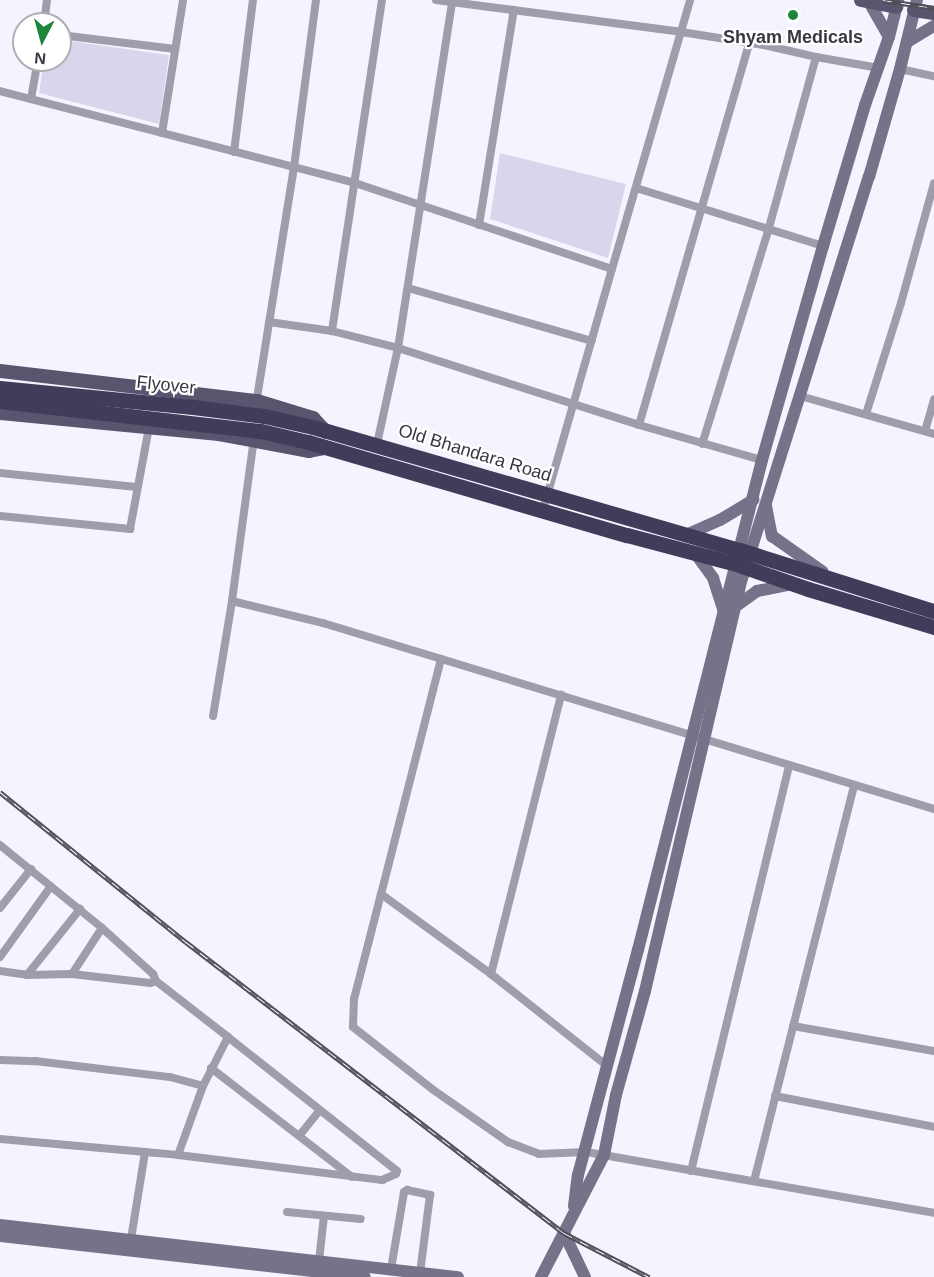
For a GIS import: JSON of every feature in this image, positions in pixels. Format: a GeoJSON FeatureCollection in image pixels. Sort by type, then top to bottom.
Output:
{"type":"FeatureCollection","features":[{"type":"Feature","properties":{"kind":"highway","name":"Flyover"},"geometry":{"type":"LineString","coordinates":[[0,388],[264,416],[318,437]]}},
{"type":"Feature","properties":{"kind":"highway","name":"Flyover"},"geometry":{"type":"LineString","coordinates":[[0,401],[318,437]]}},
{"type":"Feature","properties":{"kind":"highway","name":"Old Bhandara Road"},"geometry":{"type":"LineString","coordinates":[[318,437],[377,444],[545,502],[686,535],[743,559],[836,580],[928,617]]}},
{"type":"Feature","properties":{"kind":"highway"},"geometry":{"type":"LineString","coordinates":[[318,437],[545,502],[695,553],[743,559],[793,584],[928,617]]}},
{"type":"Feature","properties":{"kind":"main road"},"geometry":{"type":"LineString","coordinates":[[865,1],[906,3],[934,13]]}},
{"type":"Feature","properties":{"kind":"main road"},"geometry":{"type":"LineString","coordinates":[[865,1],[889,37]]}},
{"type":"Feature","properties":{"kind":"main road"},"geometry":{"type":"LineString","coordinates":[[541,1277],[604,1155],[616,1095],[640,1012],[700,737],[743,559],[762,460],[865,105],[889,37],[906,3]]}},
{"type":"Feature","properties":{"kind":"main road"},"geometry":{"type":"LineString","coordinates":[[743,559],[765,505],[800,396],[900,69],[907,42],[906,3]]}},
{"type":"Feature","properties":{"kind":"main road"},"geometry":{"type":"LineString","coordinates":[[907,42],[934,26]]}},
{"type":"Feature","properties":{"kind":"main road","name":"Old Bhandara Road"},"geometry":{"type":"LineString","coordinates":[[0,371],[257,401],[313,418],[318,437]]}},
{"type":"Feature","properties":{"kind":"main road"},"geometry":{"type":"LineString","coordinates":[[0,412],[254,439],[309,452],[318,437]]}},
{"type":"Feature","properties":{"kind":"main road"},"geometry":{"type":"LineString","coordinates":[[686,535],[720,520],[753,500]]}},
{"type":"Feature","properties":{"kind":"main road"},"geometry":{"type":"LineString","coordinates":[[765,505],[772,536],[800,558],[836,580]]}},
{"type":"Feature","properties":{"kind":"main road"},"geometry":{"type":"LineString","coordinates":[[695,553],[713,578],[730,610]]}},
{"type":"Feature","properties":{"kind":"main road"},"geometry":{"type":"LineString","coordinates":[[730,610],[757,591],[793,584]]}},
{"type":"Feature","properties":{"kind":"main road"},"geometry":{"type":"LineString","coordinates":[[574,1213],[578,1175],[700,737]]}},
{"type":"Feature","properties":{"kind":"main road"},"geometry":{"type":"LineString","coordinates":[[0,1225],[130,1246],[365,1277]]}},
{"type":"Feature","properties":{"kind":"main road"},"geometry":{"type":"LineString","coordinates":[[564,1233],[585,1277]]}},
{"type":"Feature","properties":{"kind":"main road"},"geometry":{"type":"LineString","coordinates":[[0,1236],[319,1261],[458,1277]]}},
{"type":"Feature","properties":{"kind":"street"},"geometry":{"type":"LineString","coordinates":[[162,133],[183,0]]}},
{"type":"Feature","properties":{"kind":"street"},"geometry":{"type":"LineString","coordinates":[[234,152],[253,0]]}},
{"type":"Feature","properties":{"kind":"street"},"geometry":{"type":"LineString","coordinates":[[213,716],[232,601],[257,401],[294,167],[316,0]]}},
{"type":"Feature","properties":{"kind":"street"},"geometry":{"type":"LineString","coordinates":[[332,331],[382,0]]}},
{"type":"Feature","properties":{"kind":"street"},"geometry":{"type":"LineString","coordinates":[[436,0],[681,32],[879,68]]}},
{"type":"Feature","properties":{"kind":"street"},"geometry":{"type":"LineString","coordinates":[[545,502],[690,0]]}},
{"type":"Feature","properties":{"kind":"street"},"geometry":{"type":"LineString","coordinates":[[377,444],[398,348],[452,2]]}},
{"type":"Feature","properties":{"kind":"street"},"geometry":{"type":"LineString","coordinates":[[479,225],[514,10]]}},
{"type":"Feature","properties":{"kind":"street"},"geometry":{"type":"LineString","coordinates":[[72,36],[175,49]]}},
{"type":"Feature","properties":{"kind":"street"},"geometry":{"type":"LineString","coordinates":[[639,425],[749,43]]}},
{"type":"Feature","properties":{"kind":"street"},"geometry":{"type":"LineString","coordinates":[[702,444],[769,228],[816,57]]}},
{"type":"Feature","properties":{"kind":"street"},"geometry":{"type":"LineString","coordinates":[[900,69],[934,76]]}},
{"type":"Feature","properties":{"kind":"street"},"geometry":{"type":"LineString","coordinates":[[31,99],[36,72]]}},
{"type":"Feature","properties":{"kind":"street"},"geometry":{"type":"LineString","coordinates":[[0,91],[355,183],[612,268]]}},
{"type":"Feature","properties":{"kind":"street"},"geometry":{"type":"LineString","coordinates":[[866,414],[902,303],[934,183]]}},
{"type":"Feature","properties":{"kind":"street"},"geometry":{"type":"LineString","coordinates":[[636,188],[823,246]]}},
{"type":"Feature","properties":{"kind":"street"},"geometry":{"type":"LineString","coordinates":[[408,288],[592,341]]}},
{"type":"Feature","properties":{"kind":"street"},"geometry":{"type":"LineString","coordinates":[[269,321],[332,331],[398,348],[574,405],[762,460]]}},
{"type":"Feature","properties":{"kind":"street"},"geometry":{"type":"LineString","coordinates":[[800,396],[934,434]]}},
{"type":"Feature","properties":{"kind":"street"},"geometry":{"type":"LineString","coordinates":[[925,431],[934,399]]}},
{"type":"Feature","properties":{"kind":"street"},"geometry":{"type":"LineString","coordinates":[[0,516],[130,529],[149,427]]}},
{"type":"Feature","properties":{"kind":"street"},"geometry":{"type":"LineString","coordinates":[[0,473],[136,487]]}},
{"type":"Feature","properties":{"kind":"street"},"geometry":{"type":"LineString","coordinates":[[232,601],[323,623],[700,737],[855,787],[934,809]]}},
{"type":"Feature","properties":{"kind":"street"},"geometry":{"type":"LineString","coordinates":[[441,659],[354,999],[353,1027],[432,1089],[508,1142],[539,1154],[586,1152],[934,1213]]}},
{"type":"Feature","properties":{"kind":"street"},"geometry":{"type":"LineString","coordinates":[[492,975],[561,695]]}},
{"type":"Feature","properties":{"kind":"street"},"geometry":{"type":"LineString","coordinates":[[691,1171],[789,766]]}},
{"type":"Feature","properties":{"kind":"street"},"geometry":{"type":"LineString","coordinates":[[754,1181],[855,787]]}},
{"type":"Feature","properties":{"kind":"street"},"geometry":{"type":"LineString","coordinates":[[0,1139],[178,1155],[352,1177],[388,1179],[397,1171],[156,981],[153,974],[80,909],[2,848]]}},
{"type":"Feature","properties":{"kind":"street"},"geometry":{"type":"LineString","coordinates":[[0,908],[30,869]]}},
{"type":"Feature","properties":{"kind":"street"},"geometry":{"type":"LineString","coordinates":[[0,957],[51,886]]}},
{"type":"Feature","properties":{"kind":"street"},"geometry":{"type":"LineString","coordinates":[[381,894],[492,975],[607,1066]]}},
{"type":"Feature","properties":{"kind":"street"},"geometry":{"type":"LineString","coordinates":[[27,975],[80,909]]}},
{"type":"Feature","properties":{"kind":"street"},"geometry":{"type":"LineString","coordinates":[[72,974],[102,928]]}},
{"type":"Feature","properties":{"kind":"street"},"geometry":{"type":"LineString","coordinates":[[0,971],[27,975],[72,974],[150,983],[156,981]]}},
{"type":"Feature","properties":{"kind":"street"},"geometry":{"type":"LineString","coordinates":[[794,1026],[934,1051]]}},
{"type":"Feature","properties":{"kind":"street"},"geometry":{"type":"LineString","coordinates":[[178,1155],[202,1086],[228,1037]]}},
{"type":"Feature","properties":{"kind":"street"},"geometry":{"type":"LineString","coordinates":[[0,1060],[36,1061],[170,1077],[202,1086]]}},
{"type":"Feature","properties":{"kind":"street"},"geometry":{"type":"LineString","coordinates":[[211,1068],[352,1177]]}},
{"type":"Feature","properties":{"kind":"street"},"geometry":{"type":"LineString","coordinates":[[775,1096],[934,1127]]}},
{"type":"Feature","properties":{"kind":"street"},"geometry":{"type":"LineString","coordinates":[[299,1136],[320,1110]]}},
{"type":"Feature","properties":{"kind":"street"},"geometry":{"type":"LineString","coordinates":[[130,1246],[145,1152]]}},
{"type":"Feature","properties":{"kind":"street"},"geometry":{"type":"LineString","coordinates":[[391,1269],[404,1192],[407,1190],[430,1196],[420,1273]]}},
{"type":"Feature","properties":{"kind":"street"},"geometry":{"type":"LineString","coordinates":[[287,1212],[361,1219]]}},
{"type":"Feature","properties":{"kind":"street"},"geometry":{"type":"LineString","coordinates":[[319,1261],[324,1216]]}},
{"type":"Feature","properties":{"kind":"shaded area"},"geometry":{"type":"Polygon","coordinates":[[[72,41],[169,55],[159,124],[39,93],[42,72],[72,72],[72,41]]]}},
{"type":"Feature","properties":{"kind":"shaded area"},"geometry":{"type":"Polygon","coordinates":[[[500,153],[626,184],[608,258],[490,219],[500,153]]]}},
{"type":"Feature","properties":{"kind":"railway"},"geometry":{"type":"LineString","coordinates":[[883,0],[934,8]]}},
{"type":"Feature","properties":{"kind":"railway"},"geometry":{"type":"LineString","coordinates":[[0,792],[186,942],[564,1233],[649,1277]]}},
{"type":"Feature","properties":{"kind":"place","name":"Shyam Medicals"},"geometry":{"type":"Point","coordinates":[793,15]}}]}
